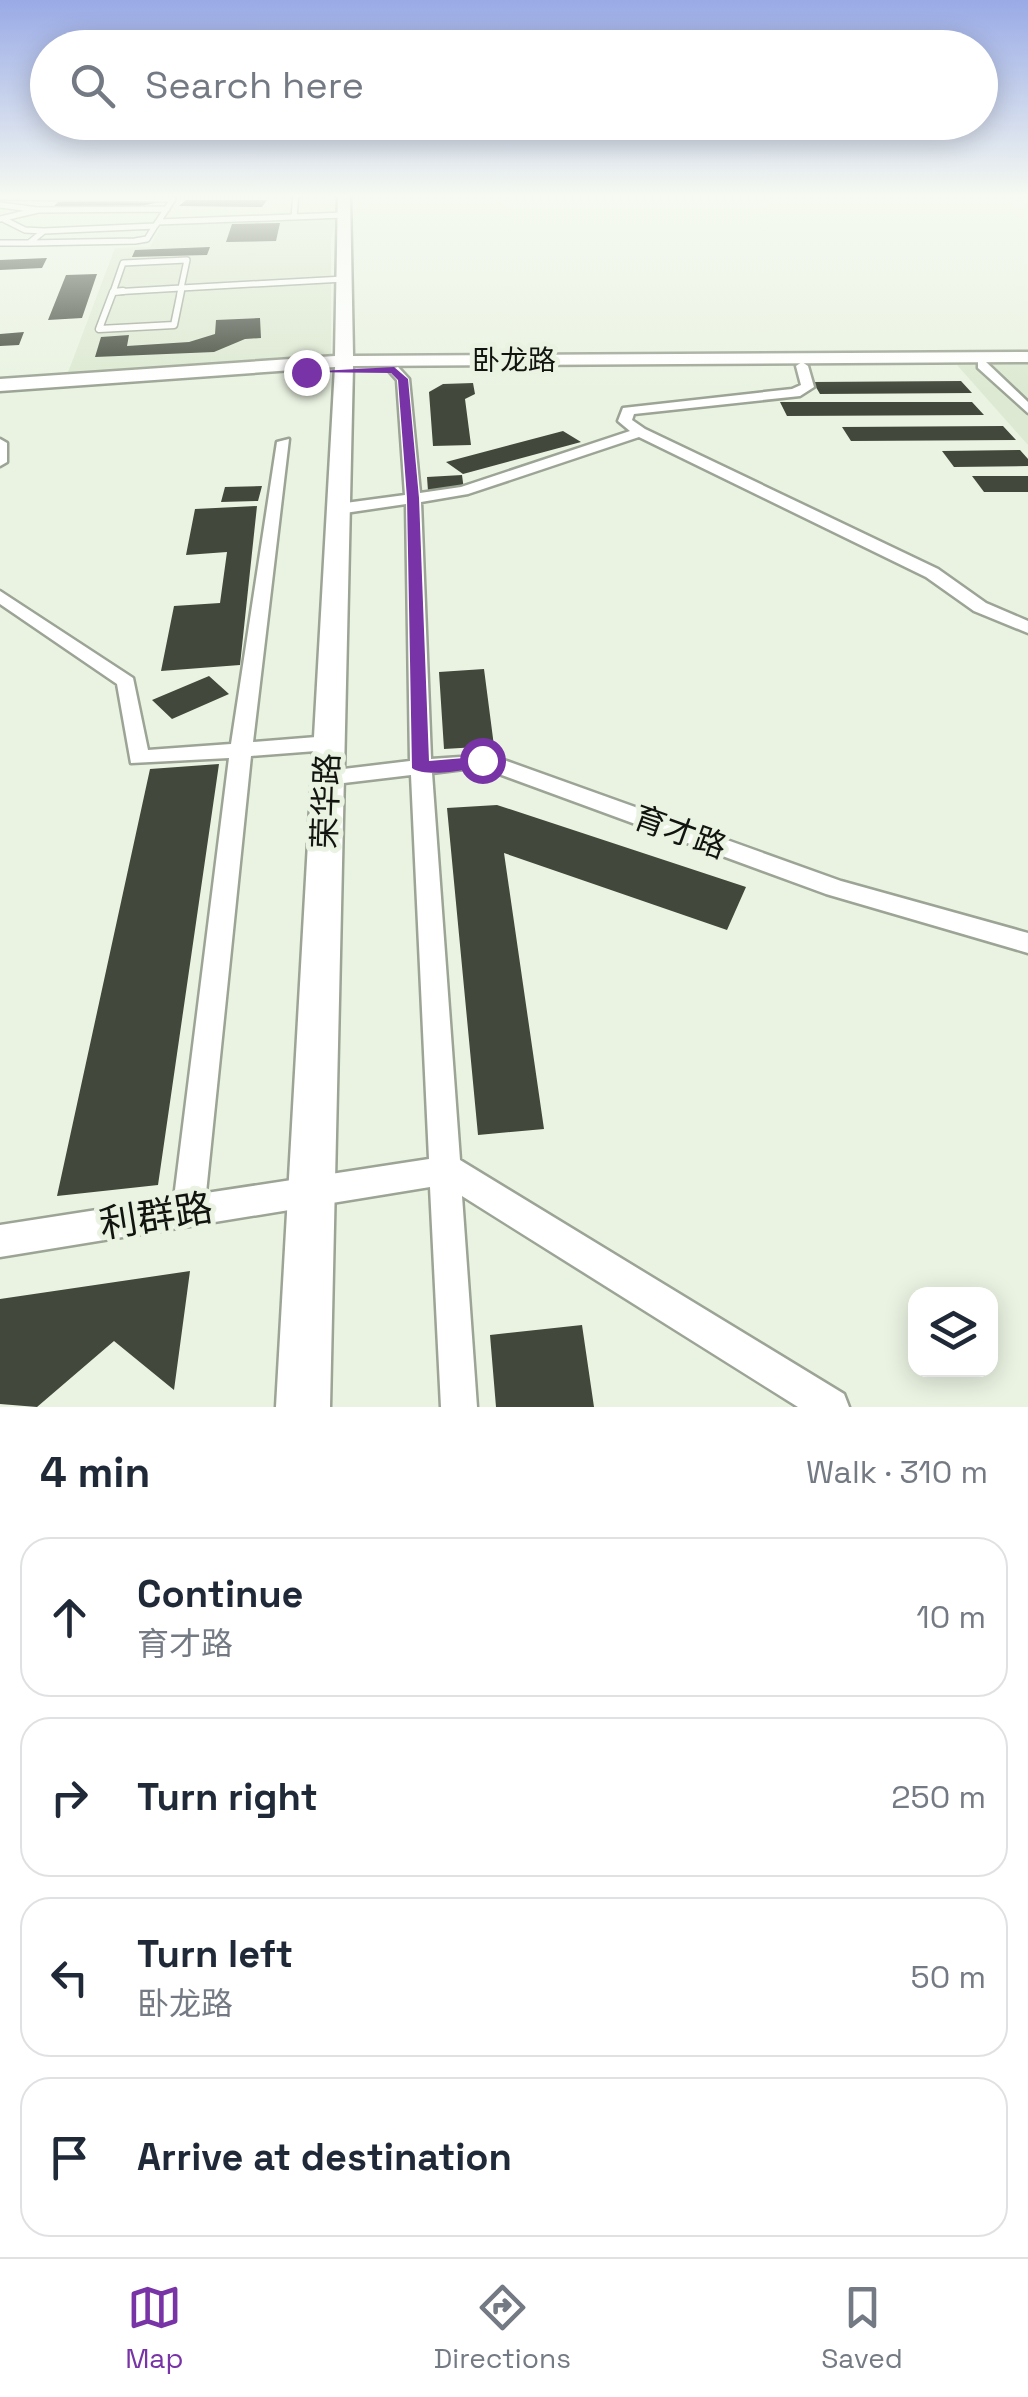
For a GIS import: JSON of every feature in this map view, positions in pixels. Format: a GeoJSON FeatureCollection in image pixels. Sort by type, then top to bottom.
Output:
{"type":"FeatureCollection","features":[{"type":"Feature","properties":{"kind":"main road","name":"荣华路"},"geometry":{"type":"LineString","coordinates":[[303,1407],[344,366],[344,260]]}},
{"type":"Feature","properties":{"kind":"main road","name":"卧龙路"},"geometry":{"type":"LineString","coordinates":[[0,388],[344,366],[1028,356]]}},
{"type":"Feature","properties":{"kind":"main road","name":"卧龙路"},"geometry":{"type":"LineString","coordinates":[[344,366],[394,370],[1028,364]]}},
{"type":"Feature","properties":{"kind":"street"},"geometry":{"type":"LineString","coordinates":[[982,365],[1028,409]]}},
{"type":"Feature","properties":{"kind":"street"},"geometry":{"type":"LineString","coordinates":[[802,366],[808,387],[795,392],[628,411],[624,421],[932,573],[980,607],[1028,628]]}},
{"type":"Feature","properties":{"kind":"street"},"geometry":{"type":"LineString","coordinates":[[394,370],[403,379],[413,498],[420,768],[448,1170],[459,1407]]}},
{"type":"Feature","properties":{"kind":"street"},"geometry":{"type":"LineString","coordinates":[[338,509],[463,491],[640,432]]}},
{"type":"Feature","properties":{"kind":"street"},"geometry":{"type":"LineString","coordinates":[[188,1211],[241,750],[284,442]]}},
{"type":"Feature","properties":{"kind":"street"},"geometry":{"type":"LineString","coordinates":[[0,447],[0,462]]}},
{"type":"Feature","properties":{"kind":"street"},"geometry":{"type":"LineString","coordinates":[[0,596],[126,682],[139,758],[329,743]]}},
{"type":"Feature","properties":{"kind":"street","name":"育才路"},"geometry":{"type":"LineString","coordinates":[[327,778],[482,760],[836,888],[1028,943]]}},
{"type":"Feature","properties":{"kind":"street"},"geometry":{"type":"LineString","coordinates":[[448,1170],[831,1407]]}},
{"type":"Feature","properties":{"kind":"street","name":"利群路"},"geometry":{"type":"LineString","coordinates":[[0,1241],[448,1170]]}},
{"type":"Feature","properties":{"kind":"lane"},"geometry":{"type":"LineString","coordinates":[[187,260],[174,325],[99,329],[112,292],[123,263],[187,260]]}},
{"type":"Feature","properties":{"kind":"lane"},"geometry":{"type":"LineString","coordinates":[[112,292],[344,279]]}},
{"type":"Feature","properties":{"kind":"shaded area"},"geometry":{"type":"Polygon","coordinates":[[[111,260],[331,260],[331,357],[67,375],[111,260]]]}},
{"type":"Feature","properties":{"kind":"shaded area"},"geometry":{"type":"Polygon","coordinates":[[[1028,364],[1028,445],[957,365],[1028,364]]]}},
{"type":"Feature","properties":{"kind":"building"},"geometry":{"type":"Polygon","coordinates":[[[0,260],[46,260],[42,268],[0,270],[0,260]]]}},
{"type":"Feature","properties":{"kind":"building"},"geometry":{"type":"Polygon","coordinates":[[[97,274],[82,318],[48,320],[66,275],[97,274]]]}},
{"type":"Feature","properties":{"kind":"building"},"geometry":{"type":"Polygon","coordinates":[[[260,318],[261,338],[245,339],[214,352],[95,357],[101,337],[129,335],[127,346],[189,342],[215,334],[216,320],[260,318]]]}},
{"type":"Feature","properties":{"kind":"building"},"geometry":{"type":"Polygon","coordinates":[[[24,332],[19,345],[0,346],[0,334],[24,332]]]}},
{"type":"Feature","properties":{"kind":"building"},"geometry":{"type":"Polygon","coordinates":[[[961,381],[972,393],[820,394],[813,382],[961,381]]]}},
{"type":"Feature","properties":{"kind":"building"},"geometry":{"type":"Polygon","coordinates":[[[473,383],[475,394],[465,399],[471,445],[433,446],[429,392],[443,384],[473,383]]]}},
{"type":"Feature","properties":{"kind":"building"},"geometry":{"type":"Polygon","coordinates":[[[780,402],[972,402],[984,415],[787,416],[780,402]]]}},
{"type":"Feature","properties":{"kind":"building"},"geometry":{"type":"Polygon","coordinates":[[[1003,426],[1016,440],[851,441],[842,427],[1003,426]]]}},
{"type":"Feature","properties":{"kind":"building"},"geometry":{"type":"Polygon","coordinates":[[[563,431],[581,442],[463,474],[446,462],[563,431]]]}},
{"type":"Feature","properties":{"kind":"building"},"geometry":{"type":"Polygon","coordinates":[[[1020,450],[1028,459],[1028,466],[954,467],[942,451],[1020,450]]]}},
{"type":"Feature","properties":{"kind":"building"},"geometry":{"type":"Polygon","coordinates":[[[462,475],[464,490],[428,491],[427,477],[462,475]]]}},
{"type":"Feature","properties":{"kind":"building"},"geometry":{"type":"Polygon","coordinates":[[[972,476],[1028,476],[1028,492],[984,492],[972,476]]]}},
{"type":"Feature","properties":{"kind":"building"},"geometry":{"type":"Polygon","coordinates":[[[262,486],[258,501],[221,502],[225,487],[262,486]]]}},
{"type":"Feature","properties":{"kind":"building"},"geometry":{"type":"Polygon","coordinates":[[[257,506],[240,665],[161,671],[174,606],[220,603],[227,552],[186,555],[195,509],[257,506]]]}},
{"type":"Feature","properties":{"kind":"building"},"geometry":{"type":"Polygon","coordinates":[[[484,669],[494,746],[444,749],[439,672],[484,669]]]}},
{"type":"Feature","properties":{"kind":"building"},"geometry":{"type":"Polygon","coordinates":[[[209,676],[229,694],[172,719],[152,700],[209,676]]]}},
{"type":"Feature","properties":{"kind":"building"},"geometry":{"type":"Polygon","coordinates":[[[219,764],[158,1185],[57,1196],[150,769],[219,764]]]}},
{"type":"Feature","properties":{"kind":"building"},"geometry":{"type":"Polygon","coordinates":[[[497,805],[746,887],[727,930],[504,853],[544,1129],[478,1135],[447,808],[497,805]]]}},
{"type":"Feature","properties":{"kind":"building"},"geometry":{"type":"Polygon","coordinates":[[[190,1271],[174,1390],[114,1341],[37,1407],[0,1404],[0,1299],[190,1271]]]}},
{"type":"Feature","properties":{"kind":"building"},"geometry":{"type":"Polygon","coordinates":[[[582,1325],[594,1407],[496,1407],[490,1335],[582,1325]]]}},
{"type":"Feature","properties":{"kind":"route"},"geometry":{"type":"LineString","coordinates":[[306,372],[394,370],[403,379],[413,498],[420,768],[482,760]]}}]}
